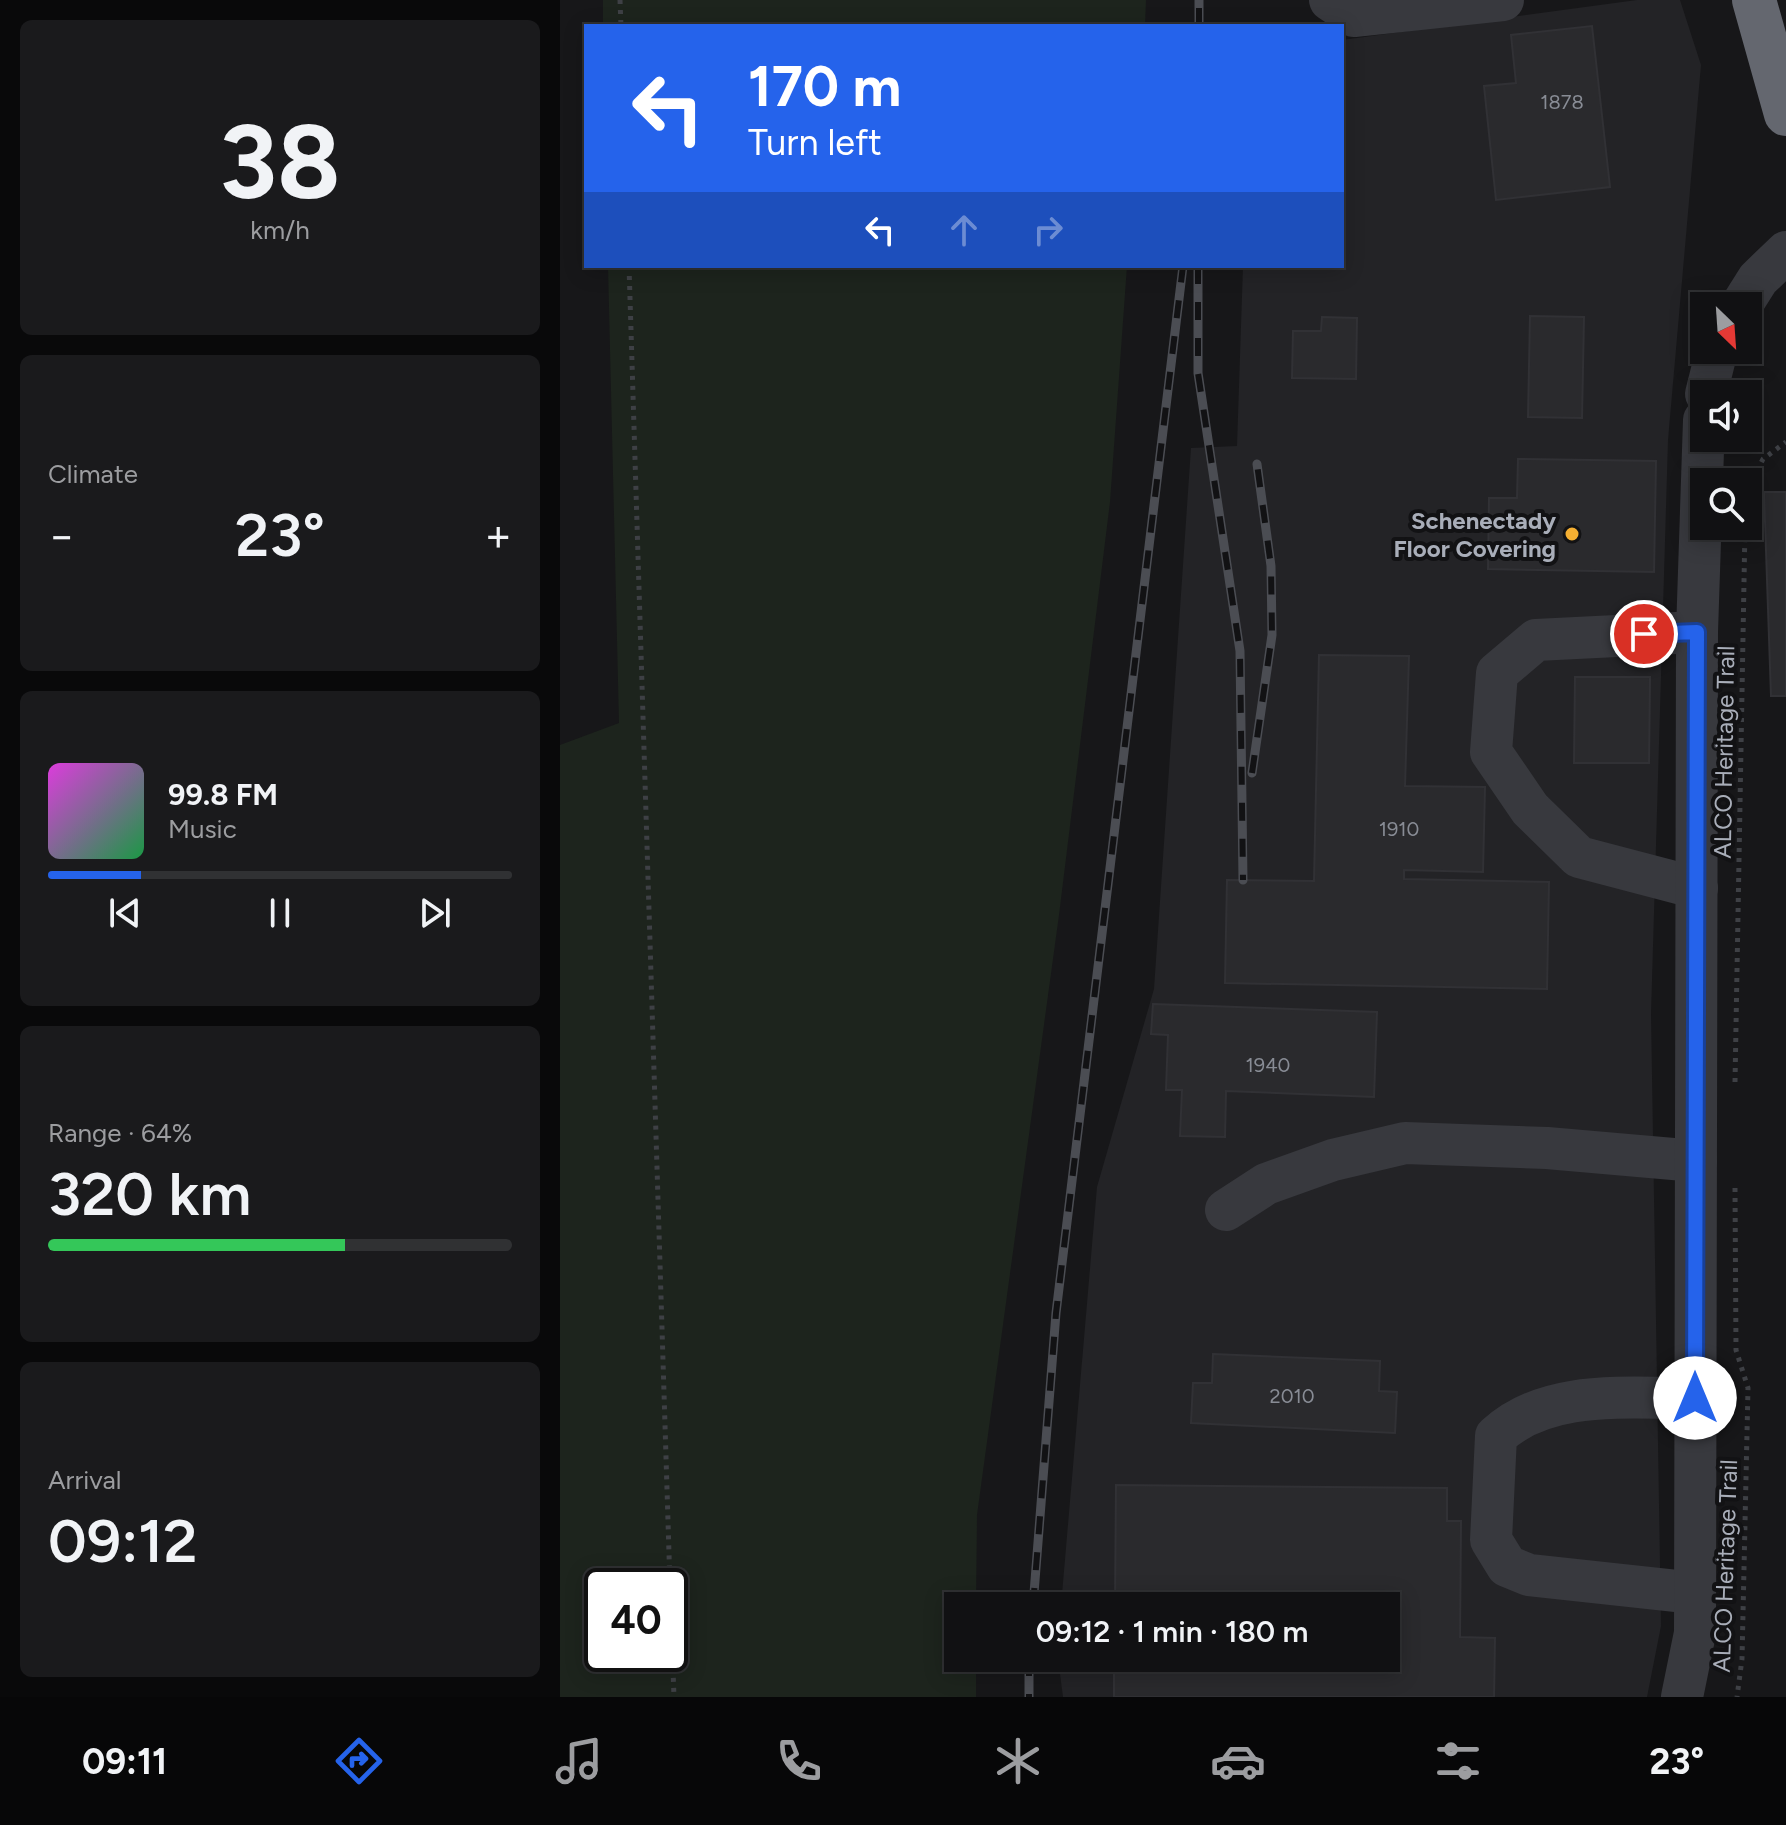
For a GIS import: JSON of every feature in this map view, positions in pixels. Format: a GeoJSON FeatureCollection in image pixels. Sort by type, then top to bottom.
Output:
{"type":"FeatureCollection","features":[{"type":"Feature","properties":{"kind":"highway"},"geometry":{"type":"LineString","coordinates":[[1754,0],[1786,114]]}},
{"type":"Feature","properties":{"kind":"street"},"geometry":{"type":"LineString","coordinates":[[1330,0],[1354,16],[1503,0]]}},
{"type":"Feature","properties":{"kind":"street"},"geometry":{"type":"LineString","coordinates":[[1750,292],[1758,279],[1786,252]]}},
{"type":"Feature","properties":{"kind":"street"},"geometry":{"type":"LineString","coordinates":[[1682,1697],[1695,1633],[1697,632],[1703,452]]}},
{"type":"Feature","properties":{"kind":"street"},"geometry":{"type":"LineString","coordinates":[[1697,632],[1536,640],[1497,673],[1491,752],[1530,809],[1579,857],[1697,888]]}},
{"type":"Feature","properties":{"kind":"street"},"geometry":{"type":"LineString","coordinates":[[1226,1210],[1266,1184],[1333,1160],[1405,1143],[1547,1148],[1696,1161]]}},
{"type":"Feature","properties":{"kind":"street"},"geometry":{"type":"LineString","coordinates":[[1695,1398],[1583,1400],[1516,1417],[1496,1436],[1491,1540],[1507,1566],[1529,1575],[1695,1593]]}},
{"type":"Feature","properties":{"kind":"path"},"geometry":{"type":"LineString","coordinates":[[620,0],[621,24]]}},
{"type":"Feature","properties":{"kind":"path"},"geometry":{"type":"LineString","coordinates":[[629,268],[669,1568]]}},
{"type":"Feature","properties":{"kind":"path"},"geometry":{"type":"LineString","coordinates":[[1758,468],[1763,459],[1786,442]]}},
{"type":"Feature","properties":{"kind":"path","name":"ALCO Heritage Trail"},"geometry":{"type":"LineString","coordinates":[[1735,1091],[1745,540]]}},
{"type":"Feature","properties":{"kind":"path","name":"ALCO Heritage Trail"},"geometry":{"type":"LineString","coordinates":[[1734,1183],[1736,1350],[1748,1388],[1742,1659],[1737,1697]]}},
{"type":"Feature","properties":{"kind":"path"},"geometry":{"type":"LineString","coordinates":[[673,1672],[674,1697]]}},
{"type":"Feature","properties":{"kind":"shaded area"},"geometry":{"type":"Polygon","coordinates":[[[603,0],[1146,0],[1145,24],[603,24],[603,0]]]}},
{"type":"Feature","properties":{"kind":"shaded area"},"geometry":{"type":"Polygon","coordinates":[[[1637,0],[1680,0],[1701,65],[1668,440],[1651,1014],[1661,1626],[1647,1697],[1063,1697],[1060,1672],[1400,1672],[1400,1592],[1062,1592],[1097,1187],[1154,989],[1191,448],[1237,446],[1243,268],[1344,268],[1344,40],[1637,0]]]}},
{"type":"Feature","properties":{"kind":"shaded area"},"geometry":{"type":"Polygon","coordinates":[[[608,268],[1127,268],[1110,502],[1059,915],[977,1515],[976,1592],[944,1592],[944,1672],[976,1672],[976,1697],[560,1697],[560,745],[619,723],[608,268]]]}},
{"type":"Feature","properties":{"kind":"building"},"geometry":{"type":"Polygon","coordinates":[[[1592,26],[1610,187],[1496,200],[1484,86],[1516,83],[1511,35],[1592,26]]]}},
{"type":"Feature","properties":{"kind":"building"},"geometry":{"type":"Polygon","coordinates":[[[1530,316],[1584,317],[1582,418],[1528,417],[1530,316]]]}},
{"type":"Feature","properties":{"kind":"building"},"geometry":{"type":"Polygon","coordinates":[[[1322,317],[1357,318],[1356,379],[1292,378],[1293,331],[1321,331],[1322,317]]]}},
{"type":"Feature","properties":{"kind":"building","name":"Schenectady Floor Covering"},"geometry":{"type":"Polygon","coordinates":[[[1518,459],[1656,461],[1654,572],[1488,569],[1489,498],[1517,498],[1518,459]]]}},
{"type":"Feature","properties":{"kind":"building"},"geometry":{"type":"Polygon","coordinates":[[[1764,492],[1786,492],[1786,696],[1771,696],[1764,492]]]}},
{"type":"Feature","properties":{"kind":"building"},"geometry":{"type":"Polygon","coordinates":[[[1319,655],[1409,656],[1405,786],[1485,787],[1483,872],[1404,870],[1404,879],[1549,882],[1547,989],[1225,983],[1227,880],[1314,881],[1319,655]]]}},
{"type":"Feature","properties":{"kind":"building"},"geometry":{"type":"Polygon","coordinates":[[[1575,677],[1650,677],[1649,763],[1574,763],[1575,677]]]}},
{"type":"Feature","properties":{"kind":"building"},"geometry":{"type":"Polygon","coordinates":[[[1153,1004],[1377,1012],[1374,1097],[1226,1091],[1225,1137],[1180,1136],[1182,1090],[1166,1090],[1168,1035],[1151,1034],[1153,1004]]]}},
{"type":"Feature","properties":{"kind":"building"},"geometry":{"type":"Polygon","coordinates":[[[1213,1354],[1380,1361],[1379,1391],[1397,1392],[1395,1433],[1191,1423],[1193,1383],[1212,1383],[1213,1354]]]}},
{"type":"Feature","properties":{"kind":"building"},"geometry":{"type":"Polygon","coordinates":[[[1116,1485],[1447,1488],[1447,1521],[1461,1521],[1460,1637],[1495,1638],[1494,1697],[1114,1697],[1114,1672],[1400,1672],[1400,1592],[1115,1592],[1116,1485]]]}},
{"type":"Feature","properties":{"kind":"railway"},"geometry":{"type":"LineString","coordinates":[[1199,0],[1199,24]]}},
{"type":"Feature","properties":{"kind":"railway"},"geometry":{"type":"LineString","coordinates":[[1034,1592],[1056,1313],[1183,268]]}},
{"type":"Feature","properties":{"kind":"railway"},"geometry":{"type":"LineString","coordinates":[[1198,268],[1198,373],[1240,651],[1243,880]]}},
{"type":"Feature","properties":{"kind":"railway"},"geometry":{"type":"LineString","coordinates":[[1252,773],[1272,635],[1271,566],[1257,464]]}},
{"type":"Feature","properties":{"kind":"railway"},"geometry":{"type":"LineString","coordinates":[[1029,1672],[1029,1697]]}},
{"type":"Feature","properties":{"kind":"place","name":"Schenectady Floor Covering"},"geometry":{"type":"Point","coordinates":[1572,534]}},
{"type":"Feature","properties":{"kind":"route"},"geometry":{"type":"LineString","coordinates":[[1644,634],[1697,632],[1695,1398]]}}]}
